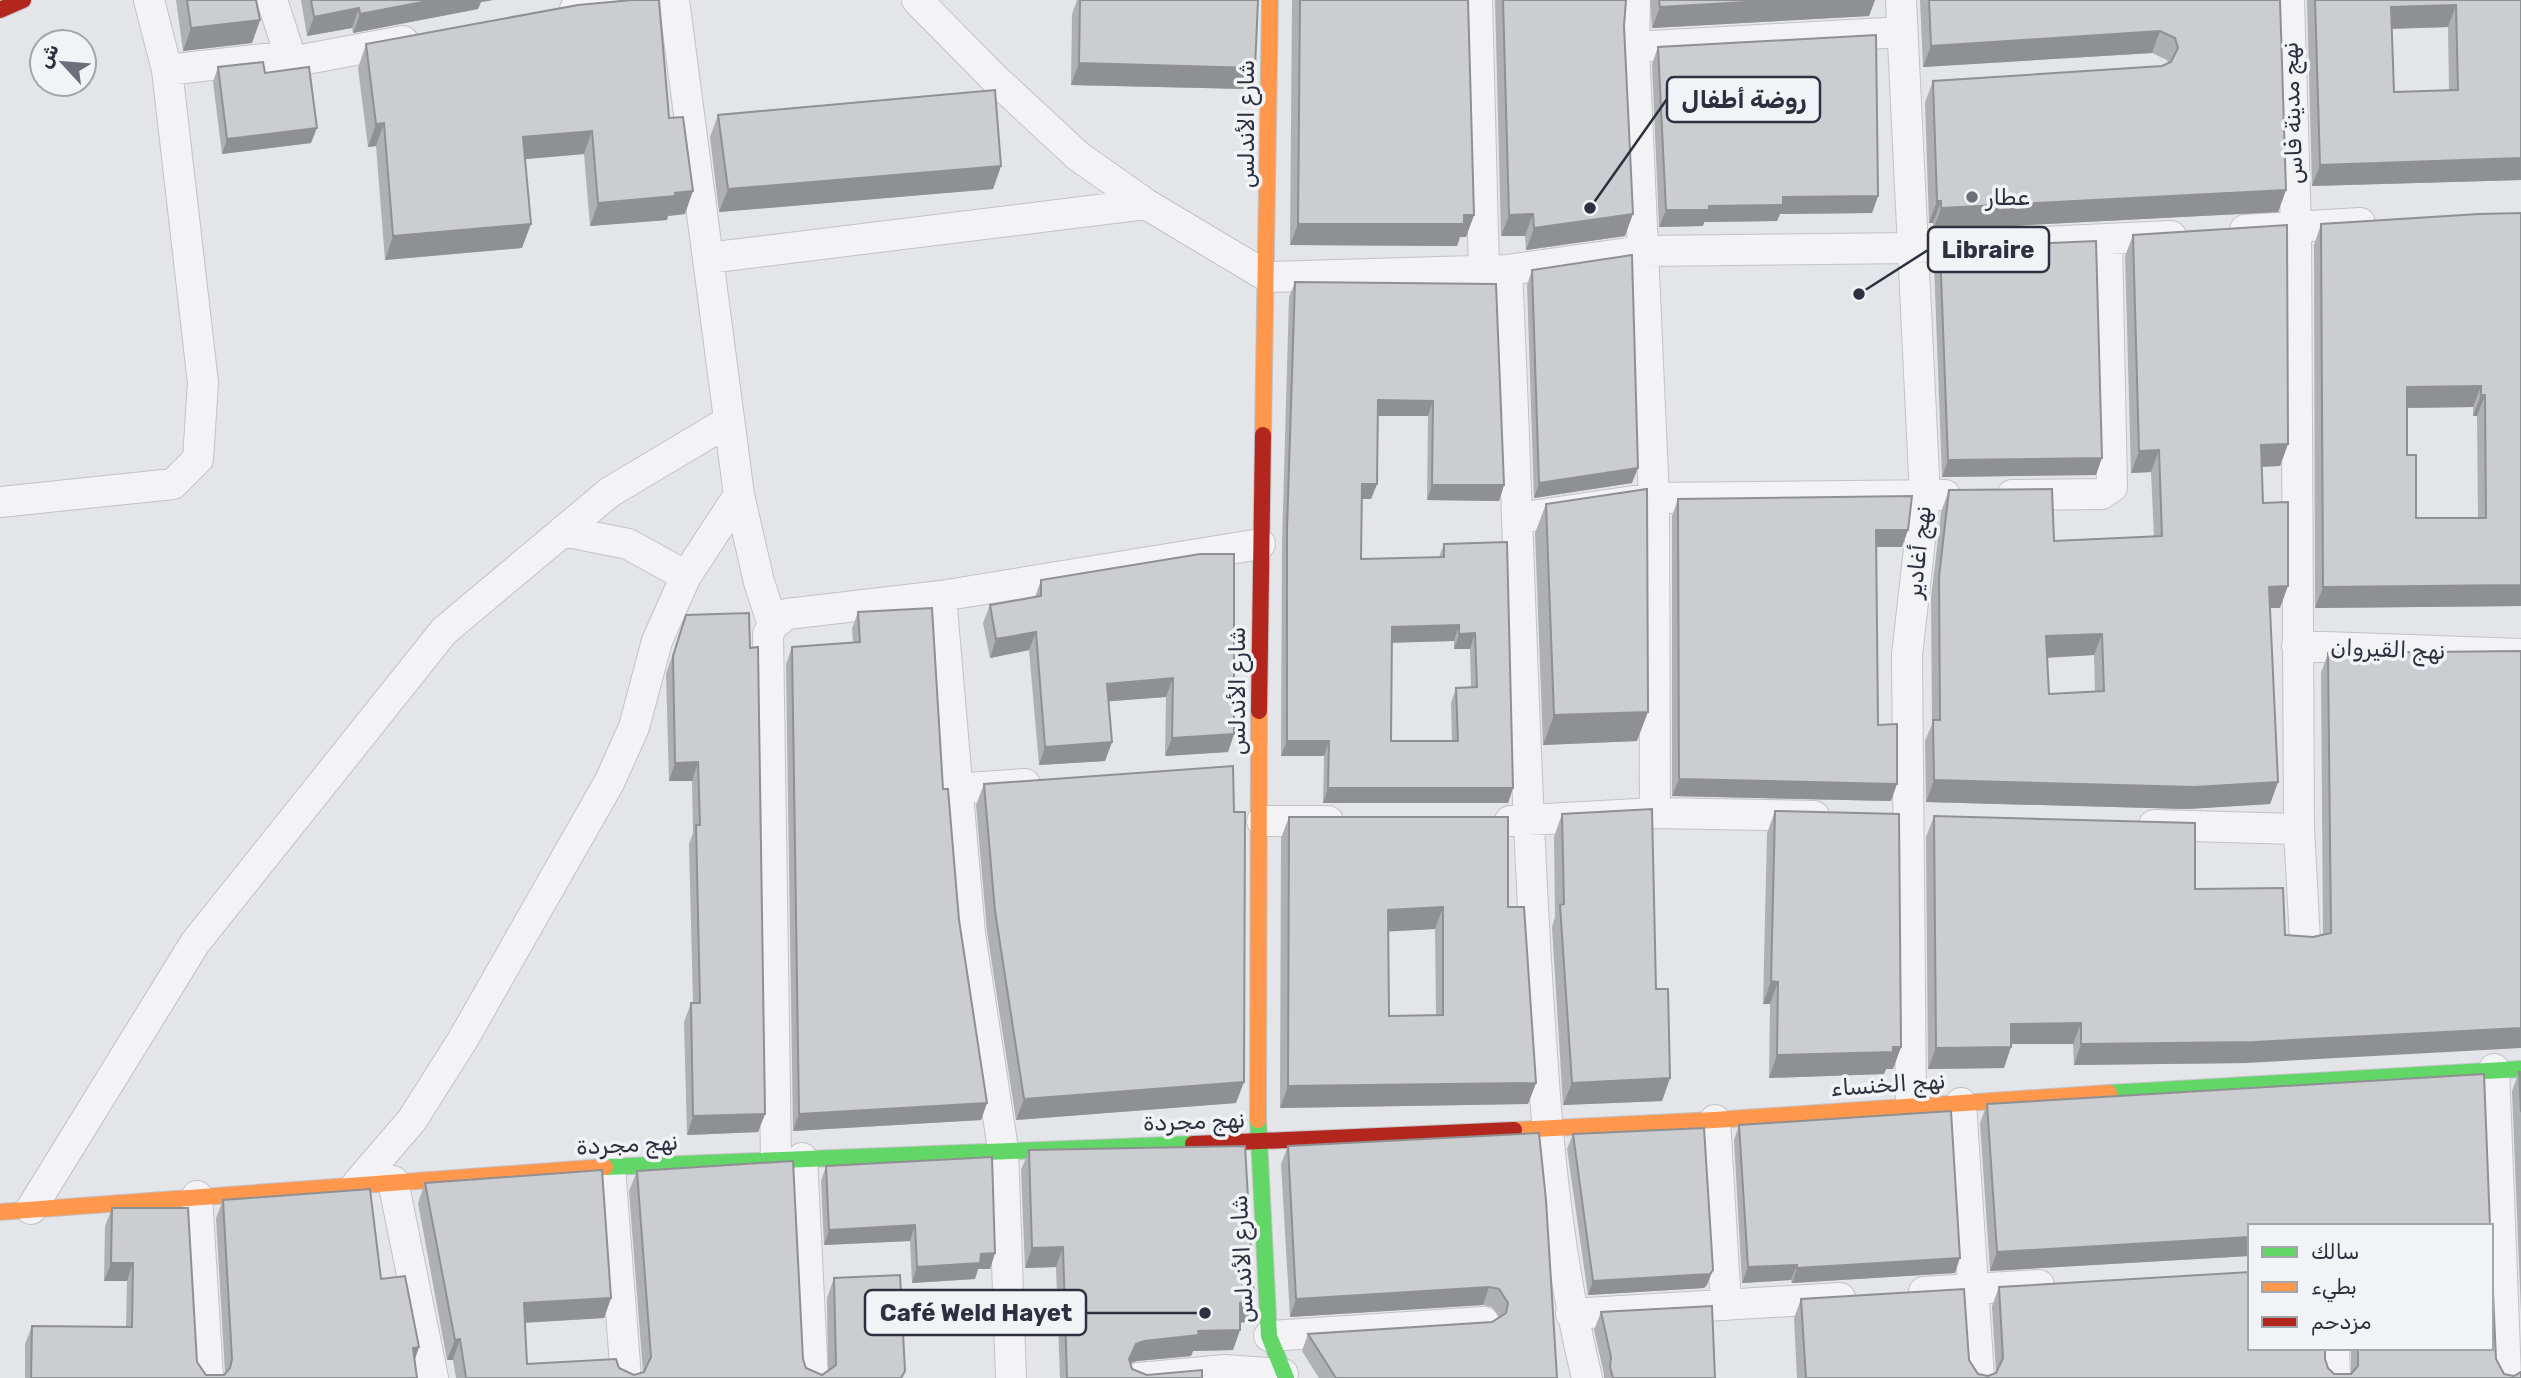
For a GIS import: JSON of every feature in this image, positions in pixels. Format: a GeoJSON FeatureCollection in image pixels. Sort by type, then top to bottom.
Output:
{"type":"FeatureCollection","features":[{"type":"Feature","properties":{"kind":"street"},"geometry":{"type":"LineString","coordinates":[[0,10],[23,0]]}},
{"type":"Feature","properties":{"kind":"street"},"geometry":{"type":"LineString","coordinates":[[0,502],[173,484],[198,459],[203,383],[167,70],[149,0]]}},
{"type":"Feature","properties":{"kind":"street"},"geometry":{"type":"LineString","coordinates":[[272,0],[290,56]]}},
{"type":"Feature","properties":{"kind":"street"},"geometry":{"type":"LineString","coordinates":[[541,15],[623,0]]}},
{"type":"Feature","properties":{"kind":"street"},"geometry":{"type":"LineString","coordinates":[[674,0],[739,495],[759,582],[773,625]]}},
{"type":"Feature","properties":{"kind":"street"},"geometry":{"type":"LineString","coordinates":[[917,0],[1078,156],[1146,204],[1268,277],[1495,270],[1642,251],[1914,248],[2106,240],[2389,222]]}},
{"type":"Feature","properties":{"kind":"street","name":"شارع الأندلس"},"geometry":{"type":"LineString","coordinates":[[1270,0],[1268,277],[1260,544],[1245,768],[1262,821],[1258,1142],[1269,1336],[1284,1376]]}},
{"type":"Feature","properties":{"kind":"street"},"geometry":{"type":"LineString","coordinates":[[1477,0],[1495,270],[1518,518],[1529,821],[1545,1128],[1571,1314],[1587,1378]]}},
{"type":"Feature","properties":{"kind":"street"},"geometry":{"type":"LineString","coordinates":[[1635,0],[1634,47],[1654,498],[1655,813]]}},
{"type":"Feature","properties":{"kind":"street","name":"نهج أغادير"},"geometry":{"type":"LineString","coordinates":[[1901,0],[1902,32],[1919,85],[1914,248],[1925,495],[1907,655],[1911,1104]]}},
{"type":"Feature","properties":{"kind":"street","name":"نهج مدينة فاس"},"geometry":{"type":"LineString","coordinates":[[2289,0],[2296,227],[2299,830],[2305,940]]}},
{"type":"Feature","properties":{"kind":"street"},"geometry":{"type":"LineString","coordinates":[[1634,47],[1902,32]]}},
{"type":"Feature","properties":{"kind":"street"},"geometry":{"type":"LineString","coordinates":[[167,70],[290,56],[308,59],[431,36]]}},
{"type":"Feature","properties":{"kind":"street"},"geometry":{"type":"LineString","coordinates":[[708,258],[1146,204]]}},
{"type":"Feature","properties":{"kind":"street"},"geometry":{"type":"LineString","coordinates":[[1518,518],[1654,498],[2102,494],[2110,490],[2114,481],[2106,240]]}},
{"type":"Feature","properties":{"kind":"street"},"geometry":{"type":"LineString","coordinates":[[31,1209],[195,943],[444,631],[610,492],[729,421]]}},
{"type":"Feature","properties":{"kind":"street"},"geometry":{"type":"LineString","coordinates":[[358,1184],[412,1120],[462,1041],[610,781],[634,727],[657,641],[687,576],[739,495]]}},
{"type":"Feature","properties":{"kind":"street"},"geometry":{"type":"LineString","coordinates":[[563,531],[628,544],[687,576]]}},
{"type":"Feature","properties":{"kind":"street"},"geometry":{"type":"LineString","coordinates":[[813,1378],[789,1159],[768,640],[773,625],[787,614],[941,596],[1260,544]]}},
{"type":"Feature","properties":{"kind":"street"},"geometry":{"type":"LineString","coordinates":[[941,596],[955,789],[970,934],[1003,1149],[1011,1378]]}},
{"type":"Feature","properties":{"kind":"street","name":"نهج القيروان"},"geometry":{"type":"LineString","coordinates":[[2297,646],[2521,654]]}},
{"type":"Feature","properties":{"kind":"street"},"geometry":{"type":"LineString","coordinates":[[955,789],[1052,782]]}},
{"type":"Feature","properties":{"kind":"street"},"geometry":{"type":"LineString","coordinates":[[1475,821],[1529,821],[1655,813],[1842,817]]}},
{"type":"Feature","properties":{"kind":"street"},"geometry":{"type":"LineString","coordinates":[[1262,821],[1355,821]]}},
{"type":"Feature","properties":{"kind":"street"},"geometry":{"type":"LineString","coordinates":[[2132,825],[2299,830]]}},
{"type":"Feature","properties":{"kind":"street"},"geometry":{"type":"LineString","coordinates":[[2506,1378],[2496,1253],[2507,1069]]}},
{"type":"Feature","properties":{"kind":"street","name":"نهج الخنساء"},"geometry":{"type":"LineString","coordinates":[[1258,1142],[1715,1120],[1911,1104],[2507,1069]]}},
{"type":"Feature","properties":{"kind":"street"},"geometry":{"type":"LineString","coordinates":[[1961,1102],[1979,1378]]}},
{"type":"Feature","properties":{"kind":"street"},"geometry":{"type":"LineString","coordinates":[[1715,1120],[1726,1305]]}},
{"type":"Feature","properties":{"kind":"street","name":"نهج مجردة"},"geometry":{"type":"LineString","coordinates":[[0,1212],[610,1167],[1003,1149],[1258,1142]]}},
{"type":"Feature","properties":{"kind":"street"},"geometry":{"type":"LineString","coordinates":[[610,1167],[625,1378]]}},
{"type":"Feature","properties":{"kind":"street"},"geometry":{"type":"LineString","coordinates":[[393,1181],[433,1378]]}},
{"type":"Feature","properties":{"kind":"street"},"geometry":{"type":"LineString","coordinates":[[197,1196],[208,1378]]}},
{"type":"Feature","properties":{"kind":"street"},"geometry":{"type":"LineString","coordinates":[[1571,1314],[2070,1283]]}},
{"type":"Feature","properties":{"kind":"street"},"geometry":{"type":"LineString","coordinates":[[1269,1336],[1484,1322]]}},
{"type":"Feature","properties":{"kind":"street"},"geometry":{"type":"LineString","coordinates":[[2334,1350],[2335,1378]]}},
{"type":"Feature","properties":{"kind":"street"},"geometry":{"type":"LineString","coordinates":[[1139,1378],[1225,1374],[1284,1376]]}},
{"type":"Feature","properties":{"kind":"building"},"geometry":{"type":"Polygon","coordinates":[[[187,0],[256,0],[260,20],[191,28],[187,0]]]}},
{"type":"Feature","properties":{"kind":"building"},"geometry":{"type":"Polygon","coordinates":[[[311,0],[433,0],[360,14],[359,8],[314,17],[311,0]]]}},
{"type":"Feature","properties":{"kind":"building"},"geometry":{"type":"Polygon","coordinates":[[[659,0],[669,118],[683,117],[693,191],[675,193],[675,196],[598,203],[592,131],[523,137],[531,224],[393,236],[384,123],[376,124],[366,44],[578,5],[659,0]]]}},
{"type":"Feature","properties":{"kind":"building"},"geometry":{"type":"Polygon","coordinates":[[[1080,0],[1258,0],[1255,68],[1079,63],[1080,0]]]}},
{"type":"Feature","properties":{"kind":"building"},"geometry":{"type":"Polygon","coordinates":[[[1300,0],[1468,0],[1474,215],[1464,215],[1464,224],[1298,224],[1300,0]]]}},
{"type":"Feature","properties":{"kind":"building"},"geometry":{"type":"Polygon","coordinates":[[[1503,0],[1626,0],[1624,26],[1633,214],[1534,228],[1533,214],[1509,215],[1503,0]]]}},
{"type":"Feature","properties":{"kind":"building"},"geometry":{"type":"Polygon","coordinates":[[[1659,0],[1780,0],[1660,7],[1659,0]]]}},
{"type":"Feature","properties":{"kind":"building"},"geometry":{"type":"Polygon","coordinates":[[[1929,0],[2280,0],[2286,190],[1941,208],[1941,201],[1937,201],[1933,81],[2162,66],[2171,62],[2178,48],[2175,38],[2160,31],[1931,46],[1929,0]]]}},
{"type":"Feature","properties":{"kind":"building"},"geometry":{"type":"Polygon","coordinates":[[[2315,0],[2521,0],[2521,158],[2320,165],[2315,0]],[[2456,5],[2391,7],[2394,92],[2458,90],[2456,5]]]}},
{"type":"Feature","properties":{"kind":"building"},"geometry":{"type":"Polygon","coordinates":[[[1876,35],[1878,196],[1783,197],[1783,205],[1709,206],[1709,210],[1666,210],[1658,47],[1876,35]]]}},
{"type":"Feature","properties":{"kind":"building"},"geometry":{"type":"Polygon","coordinates":[[[263,62],[265,73],[309,67],[317,128],[227,139],[218,67],[263,62]]]}},
{"type":"Feature","properties":{"kind":"building"},"geometry":{"type":"Polygon","coordinates":[[[995,90],[1001,166],[728,189],[718,115],[995,90]]]}},
{"type":"Feature","properties":{"kind":"building"},"geometry":{"type":"Polygon","coordinates":[[[2521,213],[2521,585],[2323,587],[2321,224],[2521,213]],[[2481,386],[2407,387],[2407,455],[2416,455],[2416,518],[2486,518],[2485,395],[2481,395],[2481,386]]]}},
{"type":"Feature","properties":{"kind":"building"},"geometry":{"type":"Polygon","coordinates":[[[2287,225],[2288,444],[2261,445],[2263,503],[2288,502],[2288,586],[2269,587],[2278,782],[2195,787],[1934,780],[1933,720],[1940,720],[1939,577],[1949,490],[2052,489],[2054,541],[2162,536],[2159,450],[2139,451],[2133,235],[2287,225]],[[2102,634],[2046,636],[2049,694],[2104,691],[2102,634]]]}},
{"type":"Feature","properties":{"kind":"building"},"geometry":{"type":"Polygon","coordinates":[[[2096,241],[2102,458],[1948,460],[1940,248],[2096,241]]]}},
{"type":"Feature","properties":{"kind":"building"},"geometry":{"type":"Polygon","coordinates":[[[1632,255],[1638,468],[1539,483],[1532,270],[1632,255]]]}},
{"type":"Feature","properties":{"kind":"building"},"geometry":{"type":"Polygon","coordinates":[[[1295,282],[1496,284],[1504,485],[1432,485],[1433,401],[1378,400],[1377,484],[1362,484],[1361,559],[1444,557],[1444,544],[1507,542],[1513,788],[1328,788],[1329,741],[1287,741],[1287,529],[1295,282]],[[1459,625],[1392,627],[1391,741],[1458,741],[1456,688],[1477,687],[1475,633],[1459,634],[1459,625]]]}},
{"type":"Feature","properties":{"kind":"building"},"geometry":{"type":"Polygon","coordinates":[[[1647,489],[1648,712],[1554,715],[1546,504],[1647,489]]]}},
{"type":"Feature","properties":{"kind":"building"},"geometry":{"type":"Polygon","coordinates":[[[1912,496],[1908,530],[1876,530],[1878,725],[1897,724],[1897,784],[1679,779],[1678,499],[1912,496]]]}},
{"type":"Feature","properties":{"kind":"building"},"geometry":{"type":"Polygon","coordinates":[[[1200,554],[1234,554],[1234,734],[1172,738],[1173,678],[1107,684],[1112,742],[1045,747],[1036,632],[996,639],[990,605],[1041,596],[1041,580],[1200,554]]]}},
{"type":"Feature","properties":{"kind":"building"},"geometry":{"type":"Polygon","coordinates":[[[932,608],[943,789],[948,789],[959,920],[987,1103],[799,1114],[792,647],[860,642],[858,612],[932,608]]]}},
{"type":"Feature","properties":{"kind":"building"},"geometry":{"type":"Polygon","coordinates":[[[749,613],[750,648],[758,647],[765,1114],[693,1116],[691,1003],[700,1003],[696,825],[700,825],[698,762],[675,763],[673,656],[686,615],[749,613]]]}},
{"type":"Feature","properties":{"kind":"building"},"geometry":{"type":"Polygon","coordinates":[[[2521,651],[2521,1028],[2254,1042],[2081,1044],[2081,1023],[2011,1024],[2011,1047],[1936,1048],[1934,816],[2195,823],[2195,889],[2283,888],[2285,935],[2313,937],[2331,933],[2328,653],[2521,651]]]}},
{"type":"Feature","properties":{"kind":"building"},"geometry":{"type":"Polygon","coordinates":[[[1233,766],[1234,812],[1245,812],[1244,1082],[1024,1099],[995,911],[984,784],[1233,766]]]}},
{"type":"Feature","properties":{"kind":"building"},"geometry":{"type":"Polygon","coordinates":[[[1652,809],[1656,989],[1668,989],[1670,1078],[1572,1083],[1560,905],[1564,904],[1562,814],[1652,809]]]}},
{"type":"Feature","properties":{"kind":"building"},"geometry":{"type":"Polygon","coordinates":[[[1775,811],[1899,814],[1901,1047],[1893,1047],[1893,1052],[1777,1055],[1778,982],[1771,981],[1775,811]]]}},
{"type":"Feature","properties":{"kind":"building"},"geometry":{"type":"Polygon","coordinates":[[[1289,817],[1508,817],[1508,907],[1524,907],[1536,1083],[1288,1086],[1289,817]],[[1443,907],[1388,910],[1389,1016],[1443,1015],[1443,907]]]}},
{"type":"Feature","properties":{"kind":"building"},"geometry":{"type":"Polygon","coordinates":[[[2519,1072],[2521,1072],[2521,1112],[2519,1072]]]}},
{"type":"Feature","properties":{"kind":"building"},"geometry":{"type":"Polygon","coordinates":[[[2484,1074],[2490,1224],[2248,1224],[2248,1237],[1997,1252],[1987,1104],[2484,1074]]]}},
{"type":"Feature","properties":{"kind":"building"},"geometry":{"type":"Polygon","coordinates":[[[1951,1111],[1960,1258],[1797,1268],[1797,1265],[1748,1267],[1739,1125],[1951,1111]]]}},
{"type":"Feature","properties":{"kind":"building"},"geometry":{"type":"Polygon","coordinates":[[[1704,1128],[1713,1270],[1710,1274],[1593,1281],[1573,1134],[1704,1128]]]}},
{"type":"Feature","properties":{"kind":"building"},"geometry":{"type":"Polygon","coordinates":[[[1539,1133],[1557,1378],[1336,1378],[1308,1334],[1492,1322],[1506,1313],[1508,1303],[1499,1289],[1489,1287],[1296,1299],[1288,1146],[1539,1133]]]}},
{"type":"Feature","properties":{"kind":"building"},"geometry":{"type":"Polygon","coordinates":[[[1245,1146],[1254,1302],[1240,1303],[1240,1330],[1198,1331],[1199,1335],[1144,1341],[1136,1344],[1129,1359],[1132,1369],[1147,1375],[1202,1370],[1202,1378],[1067,1378],[1063,1247],[1032,1248],[1029,1150],[1245,1146]]]}},
{"type":"Feature","properties":{"kind":"building"},"geometry":{"type":"Polygon","coordinates":[[[992,1157],[995,1253],[981,1254],[980,1263],[917,1267],[915,1225],[829,1230],[826,1166],[992,1157]]]}},
{"type":"Feature","properties":{"kind":"building"},"geometry":{"type":"Polygon","coordinates":[[[793,1161],[803,1359],[806,1368],[822,1375],[836,1365],[834,1278],[900,1275],[905,1371],[901,1378],[466,1378],[460,1339],[455,1340],[425,1183],[602,1170],[611,1298],[524,1303],[527,1364],[616,1359],[619,1368],[634,1375],[644,1372],[651,1357],[637,1171],[793,1161]]]}},
{"type":"Feature","properties":{"kind":"building"},"geometry":{"type":"Polygon","coordinates":[[[370,1189],[381,1279],[405,1276],[419,1347],[413,1348],[417,1378],[31,1378],[32,1326],[132,1327],[133,1263],[111,1263],[112,1208],[188,1208],[197,1362],[206,1375],[224,1375],[230,1368],[232,1359],[223,1200],[370,1189]]]}},
{"type":"Feature","properties":{"kind":"building"},"geometry":{"type":"Polygon","coordinates":[[[2248,1272],[2248,1350],[2325,1350],[2328,1368],[2334,1374],[2351,1374],[2358,1366],[2358,1350],[2493,1350],[2493,1292],[2496,1359],[2504,1374],[2514,1376],[2521,1372],[2521,1378],[1806,1378],[1801,1299],[1964,1289],[1969,1360],[1978,1374],[1988,1376],[1996,1373],[2003,1358],[1999,1287],[2248,1272]]]}},
{"type":"Feature","properties":{"kind":"building"},"geometry":{"type":"Polygon","coordinates":[[[1712,1306],[1715,1378],[1613,1378],[1601,1312],[1712,1306]]]}},
{"type":"Feature","properties":{"kind":"traffic: fast"},"geometry":{"type":"LineString","coordinates":[[2109,1093],[2521,1069]]}},
{"type":"Feature","properties":{"kind":"traffic: fast"},"geometry":{"type":"LineString","coordinates":[[1258,1120],[1269,1336],[1286,1378]]}},
{"type":"Feature","properties":{"kind":"traffic: fast"},"geometry":{"type":"LineString","coordinates":[[605,1167],[1193,1144]]}},
{"type":"Feature","properties":{"kind":"traffic: slow"},"geometry":{"type":"LineString","coordinates":[[1263,435],[1270,0]]}},
{"type":"Feature","properties":{"kind":"traffic: slow"},"geometry":{"type":"LineString","coordinates":[[1258,1120],[1259,711]]}},
{"type":"Feature","properties":{"kind":"traffic: slow"},"geometry":{"type":"LineString","coordinates":[[1514,1130],[1715,1120],[2109,1093]]}},
{"type":"Feature","properties":{"kind":"traffic: slow"},"geometry":{"type":"LineString","coordinates":[[0,1212],[605,1167]]}},
{"type":"Feature","properties":{"kind":"traffic: jam"},"geometry":{"type":"LineString","coordinates":[[0,10],[23,0]]}},
{"type":"Feature","properties":{"kind":"traffic: jam"},"geometry":{"type":"LineString","coordinates":[[1259,711],[1263,435]]}},
{"type":"Feature","properties":{"kind":"traffic: jam"},"geometry":{"type":"LineString","coordinates":[[1193,1144],[1514,1130]]}},
{"type":"Feature","properties":{"kind":"place","name":"عطار"},"geometry":{"type":"Point","coordinates":[1972,197]}},
{"type":"Feature","properties":{"kind":"place","name":"روضة أطفال"},"geometry":{"type":"Point","coordinates":[1590,208]}},
{"type":"Feature","properties":{"kind":"place","name":"Libraire"},"geometry":{"type":"Point","coordinates":[1859,294]}},
{"type":"Feature","properties":{"kind":"place","name":"Café Weld Hayet"},"geometry":{"type":"Point","coordinates":[1205,1313]}}]}
